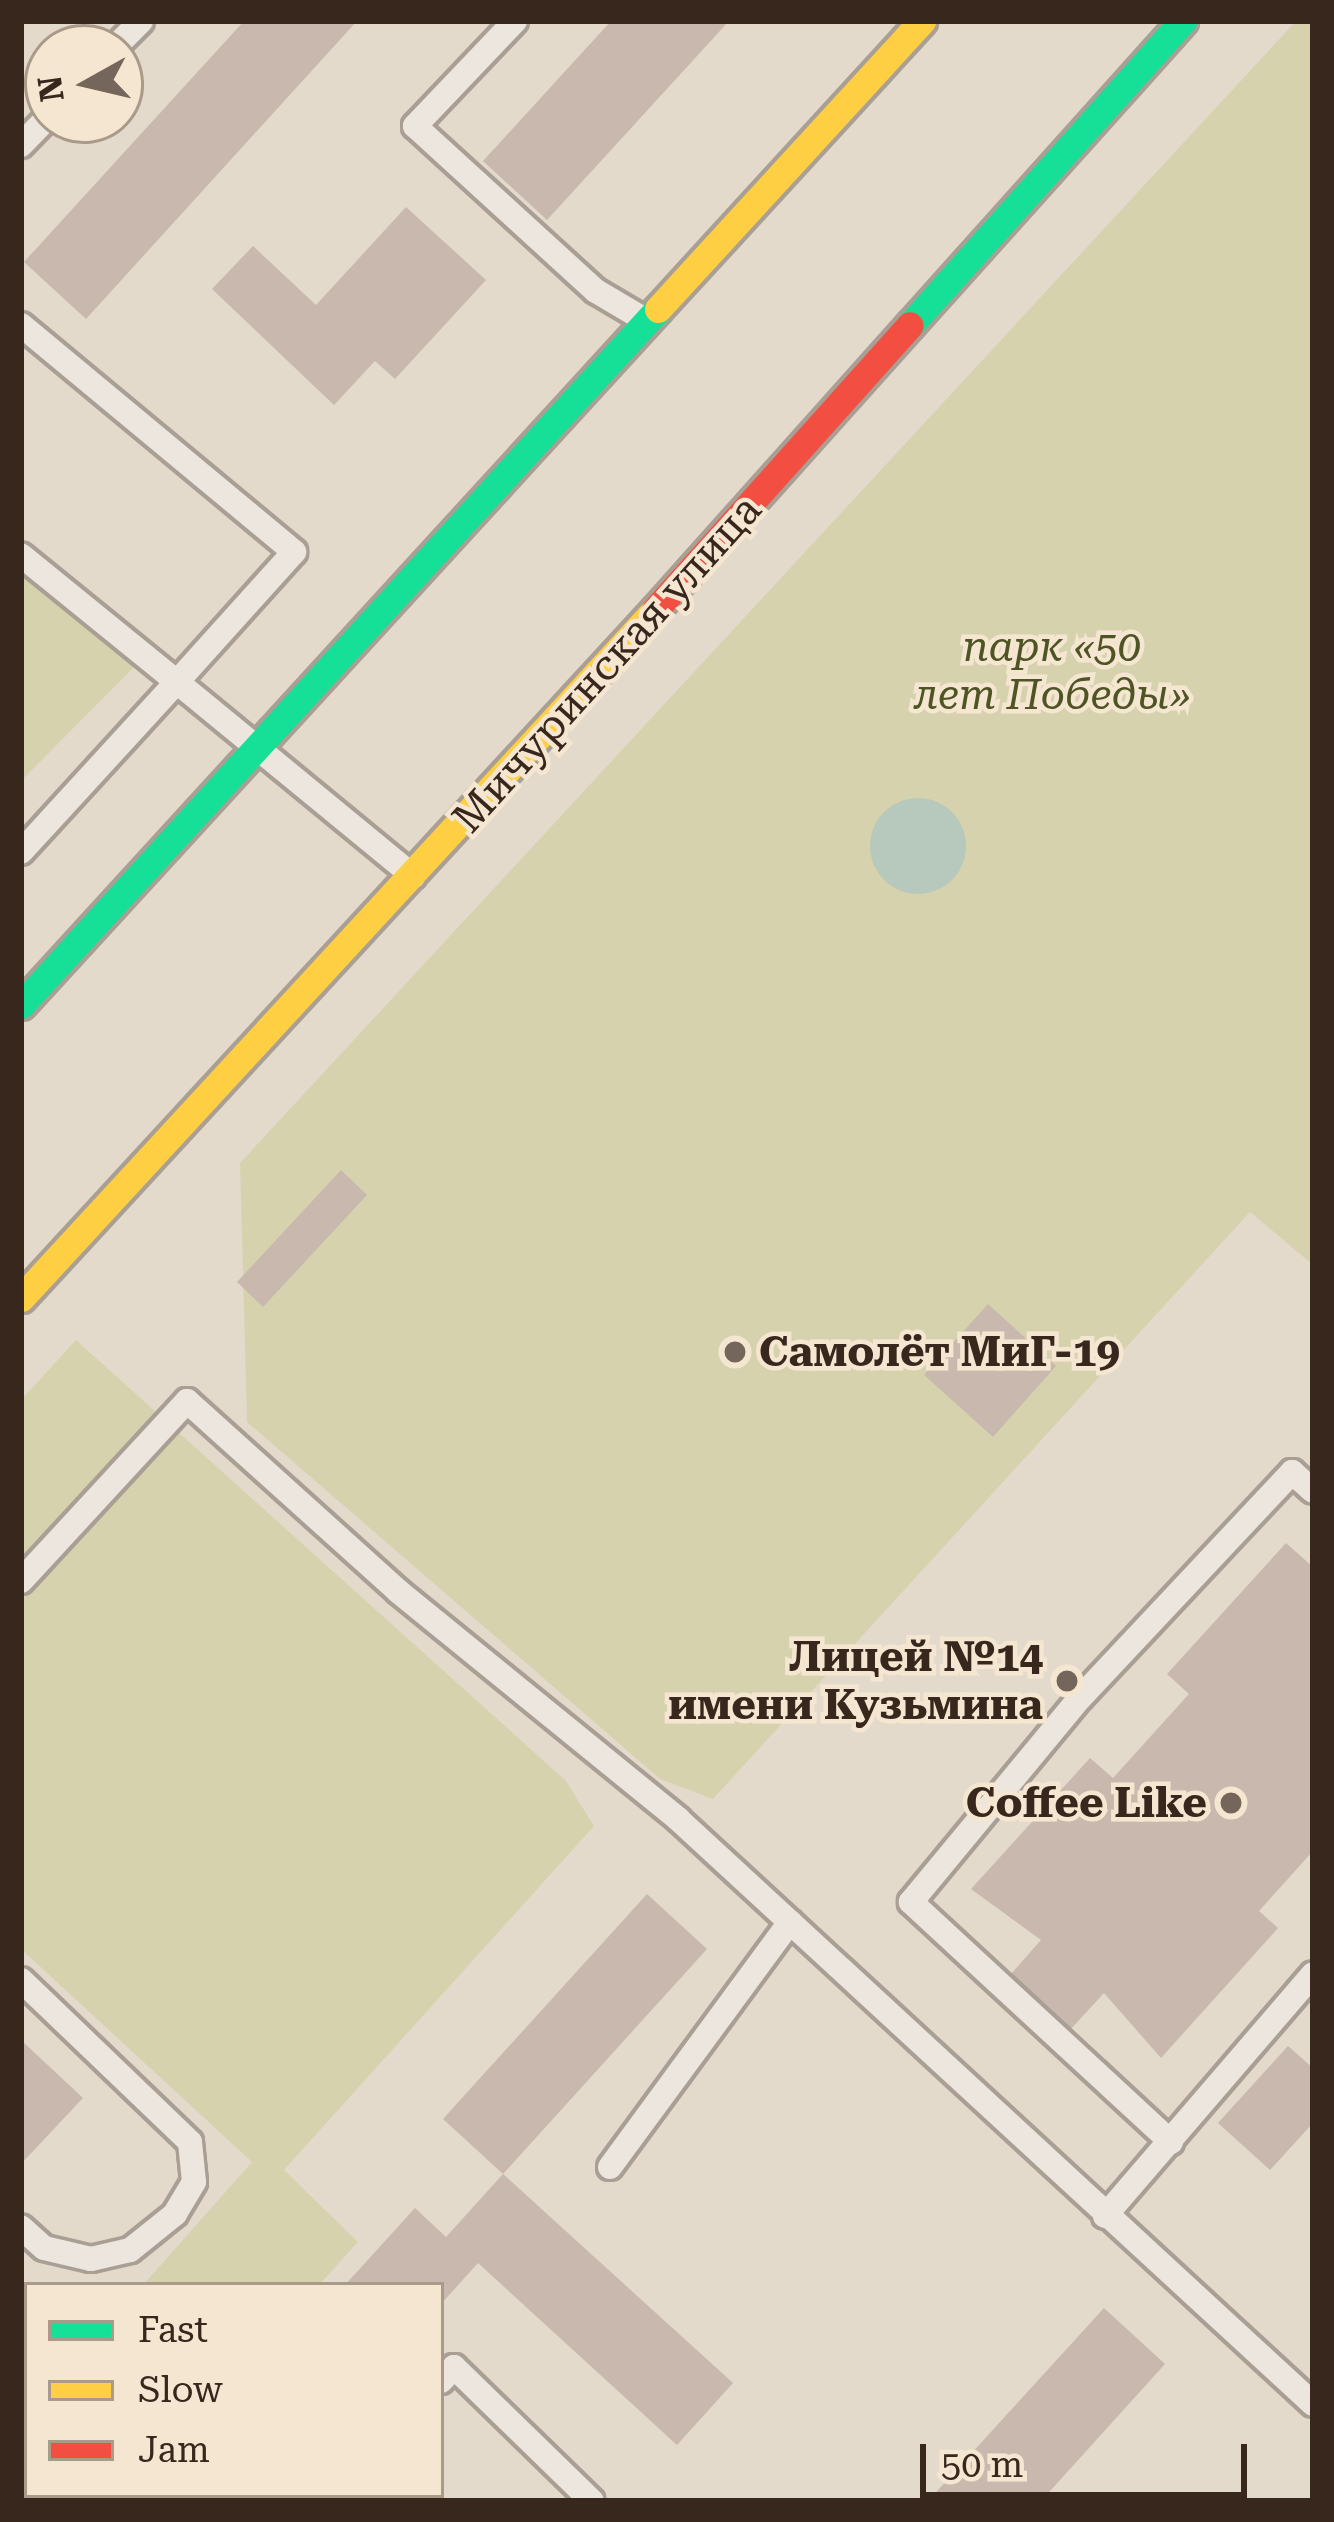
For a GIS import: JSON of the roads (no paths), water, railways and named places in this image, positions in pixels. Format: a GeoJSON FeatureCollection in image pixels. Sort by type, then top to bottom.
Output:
{"type":"FeatureCollection","features":[{"type":"Feature","properties":{"kind":"main road"},"geometry":{"type":"LineString","coordinates":[[21,1005],[922,21]]}},
{"type":"Feature","properties":{"kind":"main road","name":"Мичуринская улица"},"geometry":{"type":"LineString","coordinates":[[21,1298],[415,878],[1183,21]]}},
{"type":"Feature","properties":{"kind":"lane"},"geometry":{"type":"LineString","coordinates":[[515,21],[415,126],[596,291],[647,321]]}},
{"type":"Feature","properties":{"kind":"lane"},"geometry":{"type":"LineString","coordinates":[[21,325],[295,552],[21,852]]}},
{"type":"Feature","properties":{"kind":"lane"},"geometry":{"type":"LineString","coordinates":[[21,555],[415,878]]}},
{"type":"Feature","properties":{"kind":"lane"},"geometry":{"type":"LineString","coordinates":[[21,1581],[188,1401],[790,1922],[1313,2404]]}},
{"type":"Feature","properties":{"kind":"lane"},"geometry":{"type":"LineString","coordinates":[[1171,2142],[910,1902],[1080,1698],[1292,1472],[1313,1491]]}},
{"type":"Feature","properties":{"kind":"lane"},"geometry":{"type":"LineString","coordinates":[[610,2167],[790,1922]]}},
{"type":"Feature","properties":{"kind":"lane"},"geometry":{"type":"LineString","coordinates":[[1105,2216],[1313,1974]]}},
{"type":"Feature","properties":{"kind":"lane"},"geometry":{"type":"LineString","coordinates":[[21,1980],[190,2142],[194,2182],[175,2214],[130,2250],[91,2259],[44,2248],[21,2227]]}},
{"type":"Feature","properties":{"kind":"lane"},"geometry":{"type":"LineString","coordinates":[[444,2378],[454,2366],[592,2501]]}},
{"type":"Feature","properties":{"kind":"place","name":"Самолёт МиГ-19"},"geometry":{"type":"Point","coordinates":[735,1352]}},
{"type":"Feature","properties":{"kind":"place","name":"Лицей №14 имени Кузьмина"},"geometry":{"type":"Point","coordinates":[1067,1681]}},
{"type":"Feature","properties":{"kind":"place","name":"Coffee Like"},"geometry":{"type":"Point","coordinates":[1231,1803]}},
{"type":"Feature","properties":{"kind":"park label","name":"парк «50 лет Победы»"},"geometry":{"type":"Point","coordinates":[1052,671]}}]}
